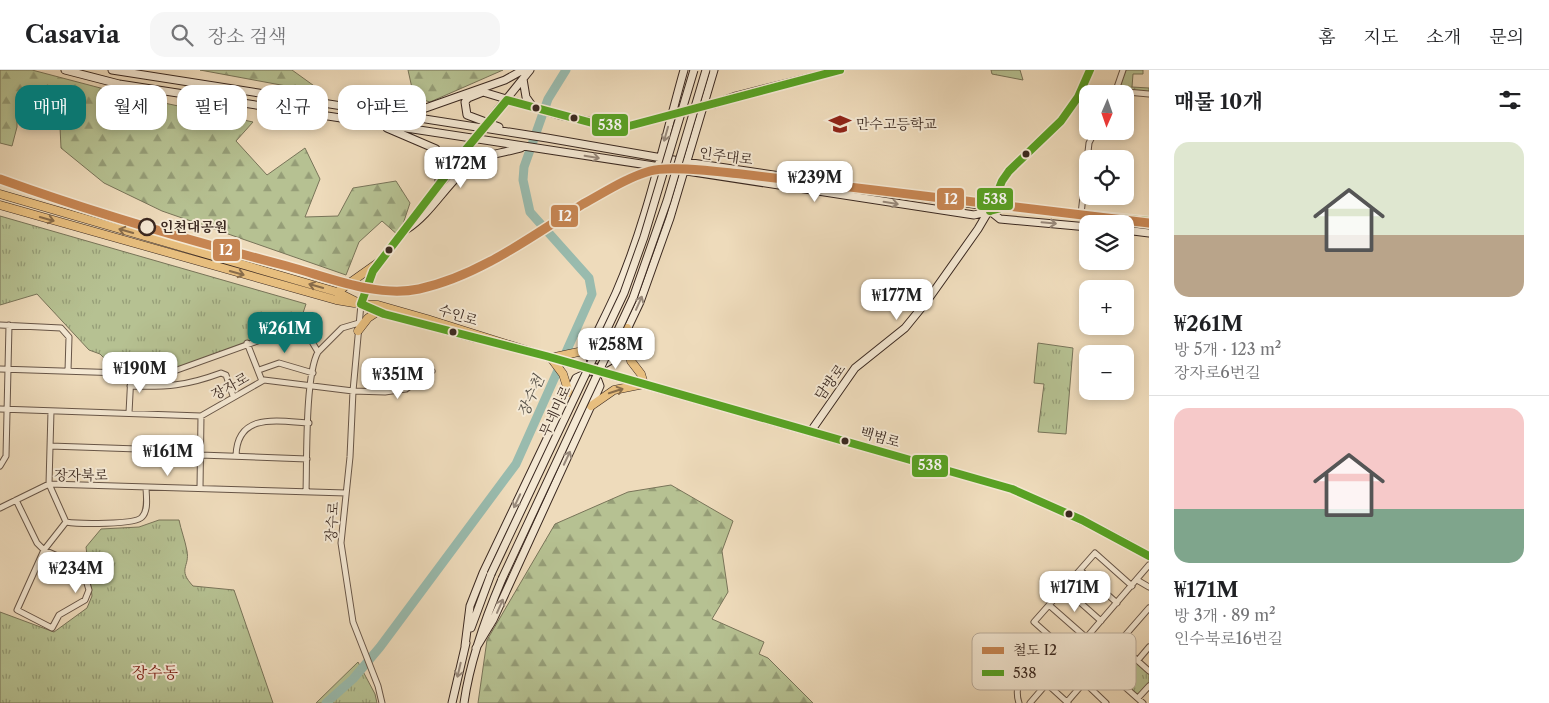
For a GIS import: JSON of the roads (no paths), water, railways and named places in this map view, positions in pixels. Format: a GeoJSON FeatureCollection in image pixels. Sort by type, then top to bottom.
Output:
{"type":"FeatureCollection","features":[{"type":"Feature","properties":{"kind":"main road"},"geometry":{"type":"LineString","coordinates":[[65,70],[119,84],[338,118]]}},
{"type":"Feature","properties":{"kind":"main road"},"geometry":{"type":"LineString","coordinates":[[112,70],[338,106]]}},
{"type":"Feature","properties":{"kind":"main road"},"geometry":{"type":"LineString","coordinates":[[426,108],[505,80],[523,70]]}},
{"type":"Feature","properties":{"kind":"main road"},"geometry":{"type":"LineString","coordinates":[[492,117],[530,70]]}},
{"type":"Feature","properties":{"kind":"main road"},"geometry":{"type":"LineString","coordinates":[[476,648],[493,620],[600,386],[588,352],[616,293],[629,259],[684,70]]}},
{"type":"Feature","properties":{"kind":"main road","name":"무네미로"},"geometry":{"type":"LineString","coordinates":[[452,703],[465,646],[491,574],[624,293],[649,221],[694,70]]}},
{"type":"Feature","properties":{"kind":"main road","name":"무네미로"},"geometry":{"type":"LineString","coordinates":[[464,703],[476,648],[487,613],[633,298],[668,201],[706,70]]}},
{"type":"Feature","properties":{"kind":"main road"},"geometry":{"type":"LineString","coordinates":[[465,646],[470,606],[483,573],[576,378],[613,359],[627,328],[654,265],[714,70]]}},
{"type":"Feature","properties":{"kind":"main road"},"geometry":{"type":"LineString","coordinates":[[714,104],[736,96],[840,70]]}},
{"type":"Feature","properties":{"kind":"main road","name":"담방로"},"geometry":{"type":"LineString","coordinates":[[811,430],[855,368],[905,328],[951,269],[990,211],[1002,181],[1009,171],[1061,121],[1078,97],[1090,70]]}},
{"type":"Feature","properties":{"kind":"main road"},"geometry":{"type":"LineString","coordinates":[[523,79],[526,97],[536,108]]}},
{"type":"Feature","properties":{"kind":"main road"},"geometry":{"type":"LineString","coordinates":[[527,135],[473,119],[467,115],[465,102],[468,98],[483,92],[559,115],[611,126],[629,126],[662,117]]}},
{"type":"Feature","properties":{"kind":"main road"},"geometry":{"type":"LineString","coordinates":[[426,119],[527,135]]}},
{"type":"Feature","properties":{"kind":"main road"},"geometry":{"type":"LineString","coordinates":[[394,130],[436,149],[443,165],[437,186]]}},
{"type":"Feature","properties":{"kind":"main road"},"geometry":{"type":"LineString","coordinates":[[415,130],[524,147]]}},
{"type":"Feature","properties":{"kind":"main road","name":"인주대로"},"geometry":{"type":"LineString","coordinates":[[527,135],[659,158],[980,205],[1000,218],[1079,226]]}},
{"type":"Feature","properties":{"kind":"main road"},"geometry":{"type":"LineString","coordinates":[[402,233],[418,222],[466,169],[490,155],[524,147]]}},
{"type":"Feature","properties":{"kind":"main road","name":"인주대로"},"geometry":{"type":"LineString","coordinates":[[524,147],[974,215],[1005,207],[1149,221]]}},
{"type":"Feature","properties":{"kind":"main road"},"geometry":{"type":"LineString","coordinates":[[361,304],[368,280],[467,148]]}},
{"type":"Feature","properties":{"kind":"main road","name":"수인로"},"geometry":{"type":"LineString","coordinates":[[0,194],[336,292],[377,312],[594,370]]}},
{"type":"Feature","properties":{"kind":"main road","name":"수인로"},"geometry":{"type":"LineString","coordinates":[[0,205],[336,300],[378,305],[548,357]]}},
{"type":"Feature","properties":{"kind":"main road"},"geometry":{"type":"LineString","coordinates":[[1134,231],[1149,233]]}},
{"type":"Feature","properties":{"kind":"main road"},"geometry":{"type":"LineString","coordinates":[[336,292],[382,260]]}},
{"type":"Feature","properties":{"kind":"main road"},"geometry":{"type":"LineString","coordinates":[[358,331],[368,318],[377,312]]}},
{"type":"Feature","properties":{"kind":"main road"},"geometry":{"type":"LineString","coordinates":[[591,406],[614,390],[644,384],[630,355],[627,328]]}},
{"type":"Feature","properties":{"kind":"main road"},"geometry":{"type":"LineString","coordinates":[[569,393],[567,384],[548,357],[583,351],[594,339]]}},
{"type":"Feature","properties":{"kind":"main road","name":"백범로"},"geometry":{"type":"LineString","coordinates":[[594,370],[811,430],[1012,489],[1077,517],[1149,556]]}},
{"type":"Feature","properties":{"kind":"street"},"geometry":{"type":"LineString","coordinates":[[1118,85],[1123,70]]}},
{"type":"Feature","properties":{"kind":"street"},"geometry":{"type":"LineString","coordinates":[[1134,93],[1149,94]]}},
{"type":"Feature","properties":{"kind":"street"},"geometry":{"type":"LineString","coordinates":[[1080,214],[1090,140]]}},
{"type":"Feature","properties":{"kind":"street","name":"장수로"},"geometry":{"type":"LineString","coordinates":[[361,304],[353,391],[350,457],[341,543],[353,622],[363,652],[378,686],[382,703]]}},
{"type":"Feature","properties":{"kind":"street"},"geometry":{"type":"LineString","coordinates":[[306,492],[310,386],[318,352],[342,328],[359,322]]}},
{"type":"Feature","properties":{"kind":"street"},"geometry":{"type":"LineString","coordinates":[[0,325],[61,328],[69,337],[68,371]]}},
{"type":"Feature","properties":{"kind":"street"},"geometry":{"type":"LineString","coordinates":[[0,369],[153,374],[177,370],[302,325],[318,352]]}},
{"type":"Feature","properties":{"kind":"street"},"geometry":{"type":"LineString","coordinates":[[0,466],[6,456],[9,326]]}},
{"type":"Feature","properties":{"kind":"street"},"geometry":{"type":"LineString","coordinates":[[248,344],[262,381]]}},
{"type":"Feature","properties":{"kind":"street"},"geometry":{"type":"LineString","coordinates":[[259,370],[279,363],[312,372]]}},
{"type":"Feature","properties":{"kind":"street"},"geometry":{"type":"LineString","coordinates":[[353,391],[385,392],[406,390],[432,371]]}},
{"type":"Feature","properties":{"kind":"street"},"geometry":{"type":"LineString","coordinates":[[130,386],[170,387],[193,383],[221,373],[226,375],[233,396]]}},
{"type":"Feature","properties":{"kind":"street"},"geometry":{"type":"LineString","coordinates":[[129,414],[131,374]]}},
{"type":"Feature","properties":{"kind":"street","name":"장자로"},"geometry":{"type":"LineString","coordinates":[[0,409],[201,416],[262,381],[353,391]]}},
{"type":"Feature","properties":{"kind":"street"},"geometry":{"type":"LineString","coordinates":[[51,411],[49,484],[66,522]]}},
{"type":"Feature","properties":{"kind":"street"},"geometry":{"type":"LineString","coordinates":[[200,488],[201,416]]}},
{"type":"Feature","properties":{"kind":"street"},"geometry":{"type":"LineString","coordinates":[[236,456],[240,437],[245,430],[259,422],[264,420],[309,422]]}},
{"type":"Feature","properties":{"kind":"street"},"geometry":{"type":"LineString","coordinates":[[50,446],[168,450],[200,455],[308,459]]}},
{"type":"Feature","properties":{"kind":"street","name":"장자북로"},"geometry":{"type":"LineString","coordinates":[[0,508],[49,484],[346,493]]}},
{"type":"Feature","properties":{"kind":"street"},"geometry":{"type":"LineString","coordinates":[[66,522],[95,525],[110,521],[135,522],[142,518],[146,512],[146,487]]}},
{"type":"Feature","properties":{"kind":"street"},"geometry":{"type":"LineString","coordinates":[[16,500],[37,544],[44,550],[82,567],[89,590],[85,600],[59,615],[52,628],[17,610],[44,550],[66,522]]}},
{"type":"Feature","properties":{"kind":"street"},"geometry":{"type":"LineString","coordinates":[[1046,633],[1034,622],[1095,553],[1132,586]]}},
{"type":"Feature","properties":{"kind":"street"},"geometry":{"type":"LineString","coordinates":[[1090,633],[1149,565]]}},
{"type":"Feature","properties":{"kind":"street"},"geometry":{"type":"LineString","coordinates":[[1080,570],[1117,603]]}},
{"type":"Feature","properties":{"kind":"street"},"geometry":{"type":"LineString","coordinates":[[1137,580],[1149,587]]}},
{"type":"Feature","properties":{"kind":"street"},"geometry":{"type":"LineString","coordinates":[[1064,588],[1101,621]]}},
{"type":"Feature","properties":{"kind":"street"},"geometry":{"type":"LineString","coordinates":[[1049,605],[1082,633]]}},
{"type":"Feature","properties":{"kind":"street"},"geometry":{"type":"LineString","coordinates":[[1127,633],[1149,608]]}},
{"type":"Feature","properties":{"kind":"street"},"geometry":{"type":"LineString","coordinates":[[1149,647],[1138,660],[1149,670]]}},
{"type":"Feature","properties":{"kind":"street"},"geometry":{"type":"LineString","coordinates":[[1138,698],[1149,686]]}},
{"type":"Feature","properties":{"kind":"street"},"geometry":{"type":"LineString","coordinates":[[1018,690],[1019,703]]}},
{"type":"Feature","properties":{"kind":"street"},"geometry":{"type":"LineString","coordinates":[[1030,703],[1042,690]]}},
{"type":"Feature","properties":{"kind":"street"},"geometry":{"type":"LineString","coordinates":[[1053,690],[1066,702],[1077,690]]}},
{"type":"Feature","properties":{"kind":"street"},"geometry":{"type":"LineString","coordinates":[[1092,690],[1106,703]]}},
{"type":"Feature","properties":{"kind":"street"},"geometry":{"type":"LineString","coordinates":[[1129,690],[1143,703]]}},
{"type":"Feature","properties":{"kind":"waterway","name":"장수천"},"geometry":{"type":"LineString","coordinates":[[326,703],[353,679],[380,647],[516,464],[592,294],[589,278],[530,212],[523,180],[524,167],[548,99],[566,70]]}},
{"type":"Feature","properties":{"kind":"tunnel"},"geometry":{"type":"LineString","coordinates":[[662,117],[714,104]]}},
{"type":"Feature","properties":{"kind":"tunnel"},"geometry":{"type":"LineString","coordinates":[[467,148],[486,125]]}},
{"type":"Feature","properties":{"kind":"rail line","name":"I2"},"geometry":{"type":"LineString","coordinates":[[0,179],[107,215],[179,236],[352,285],[386,291],[419,289],[463,275],[525,242],[583,204],[632,177],[659,169],[741,174],[1149,223]]}},
{"type":"Feature","properties":{"kind":"place","name":"만수고등학교"},"geometry":{"type":"Point","coordinates":[840,124]}},
{"type":"Feature","properties":{"kind":"place","name":"인천대공원"},"geometry":{"type":"Point","coordinates":[147,227]}},
{"type":"Feature","properties":{"kind":"district","name":"장수동"},"geometry":{"type":"Point","coordinates":[155,672]}}]}
